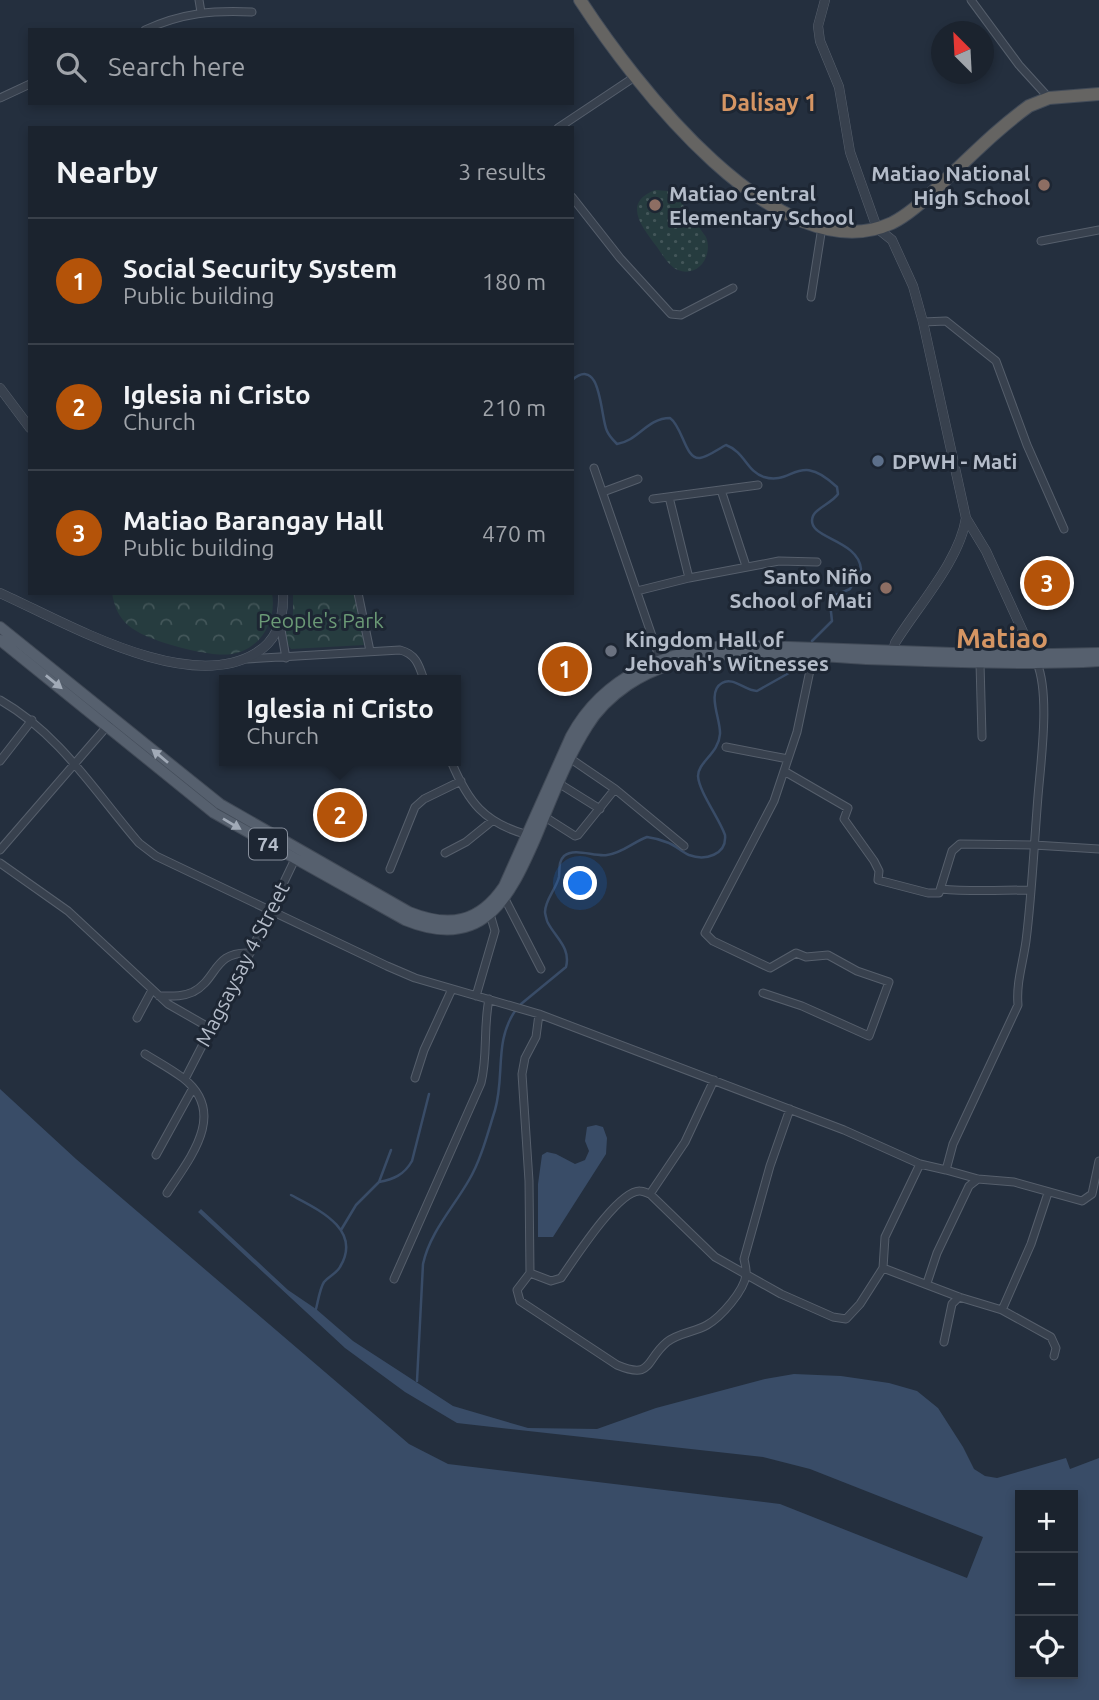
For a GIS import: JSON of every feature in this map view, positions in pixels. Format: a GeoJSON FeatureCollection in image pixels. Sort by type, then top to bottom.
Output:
{"type":"FeatureCollection","features":[{"type":"Feature","properties":{"kind":"highway"},"geometry":{"type":"LineString","coordinates":[[584,2],[636,76],[692,141],[737,182],[777,210],[822,227],[851,230],[877,228],[892,223],[921,202],[1029,106],[1049,98],[1099,93]]}},
{"type":"Feature","properties":{"kind":"main road","name":"74"},"geometry":{"type":"LineString","coordinates":[[0,627],[111,722]]}},
{"type":"Feature","properties":{"kind":"main road","name":"74"},"geometry":{"type":"LineString","coordinates":[[0,640],[219,804],[405,920],[426,928],[454,930],[467,926],[490,914],[505,899],[556,782],[596,707]]}},
{"type":"Feature","properties":{"kind":"main road","name":"74"},"geometry":{"type":"LineString","coordinates":[[298,854],[409,912],[428,920],[453,922],[473,915],[493,901],[504,886],[531,836],[545,817],[576,726],[619,681],[689,651],[734,645],[980,663],[1099,653]]}},
{"type":"Feature","properties":{"kind":"main road","name":"74"},"geometry":{"type":"LineString","coordinates":[[662,664],[724,655],[892,655],[1099,661]]}},
{"type":"Feature","properties":{"kind":"street"},"geometry":{"type":"LineString","coordinates":[[199,0],[201,12]]}},
{"type":"Feature","properties":{"kind":"street"},"geometry":{"type":"LineString","coordinates":[[825,0],[818,26],[820,41],[839,87],[850,152],[877,228],[892,240]]}},
{"type":"Feature","properties":{"kind":"street"},"geometry":{"type":"LineString","coordinates":[[971,0],[1019,65],[1049,98]]}},
{"type":"Feature","properties":{"kind":"street"},"geometry":{"type":"LineString","coordinates":[[150,28],[177,17],[201,12],[252,12]]}},
{"type":"Feature","properties":{"kind":"street"},"geometry":{"type":"LineString","coordinates":[[561,126],[636,76]]}},
{"type":"Feature","properties":{"kind":"street"},"geometry":{"type":"LineString","coordinates":[[0,98],[28,85]]}},
{"type":"Feature","properties":{"kind":"street"},"geometry":{"type":"LineString","coordinates":[[574,200],[620,258],[671,314],[681,315],[733,288]]}},
{"type":"Feature","properties":{"kind":"street"},"geometry":{"type":"LineString","coordinates":[[892,223],[892,240],[913,286],[923,322],[966,518],[986,551],[1036,658],[1042,677],[1042,750],[1026,943],[1017,991],[1018,1005],[953,1144],[946,1170]]}},
{"type":"Feature","properties":{"kind":"street"},"geometry":{"type":"LineString","coordinates":[[811,297],[822,227]]}},
{"type":"Feature","properties":{"kind":"street"},"geometry":{"type":"LineString","coordinates":[[1041,241],[1099,230]]}},
{"type":"Feature","properties":{"kind":"street"},"geometry":{"type":"LineString","coordinates":[[923,322],[946,321],[996,361],[1027,445],[1064,529]]}},
{"type":"Feature","properties":{"kind":"street"},"geometry":{"type":"LineString","coordinates":[[0,388],[28,425]]}},
{"type":"Feature","properties":{"kind":"street"},"geometry":{"type":"LineString","coordinates":[[594,468],[662,664]]}},
{"type":"Feature","properties":{"kind":"street"},"geometry":{"type":"LineString","coordinates":[[603,492],[638,479]]}},
{"type":"Feature","properties":{"kind":"street"},"geometry":{"type":"LineString","coordinates":[[653,499],[758,485]]}},
{"type":"Feature","properties":{"kind":"street"},"geometry":{"type":"LineString","coordinates":[[721,490],[747,566]]}},
{"type":"Feature","properties":{"kind":"street"},"geometry":{"type":"LineString","coordinates":[[669,497],[689,578]]}},
{"type":"Feature","properties":{"kind":"street"},"geometry":{"type":"LineString","coordinates":[[892,655],[957,548],[966,518]]}},
{"type":"Feature","properties":{"kind":"street"},"geometry":{"type":"LineString","coordinates":[[637,592],[747,566],[790,560],[817,562]]}},
{"type":"Feature","properties":{"kind":"street"},"geometry":{"type":"LineString","coordinates":[[0,593],[107,641],[161,661],[203,666],[243,659],[400,650],[410,653],[422,675]]}},
{"type":"Feature","properties":{"kind":"street"},"geometry":{"type":"LineString","coordinates":[[284,595],[280,624],[286,658]]}},
{"type":"Feature","properties":{"kind":"street"},"geometry":{"type":"LineString","coordinates":[[358,595],[370,651]]}},
{"type":"Feature","properties":{"kind":"street"},"geometry":{"type":"LineString","coordinates":[[243,659],[266,646],[280,624]]}},
{"type":"Feature","properties":{"kind":"street"},"geometry":{"type":"LineString","coordinates":[[763,993],[802,1006],[869,1037],[889,982],[857,971],[828,955],[806,957],[796,953],[770,968],[713,941],[705,933],[774,801],[805,701],[813,656]]}},
{"type":"Feature","properties":{"kind":"street"},"geometry":{"type":"LineString","coordinates":[[980,663],[982,737]]}},
{"type":"Feature","properties":{"kind":"street"},"geometry":{"type":"LineString","coordinates":[[0,700],[32,720],[55,740],[147,850],[387,966],[452,989],[539,1014],[790,1109],[920,1164],[978,1179],[1014,1182],[1077,1201],[1088,1199],[1092,1194],[1099,1161]]}},
{"type":"Feature","properties":{"kind":"street"},"geometry":{"type":"LineString","coordinates":[[0,761],[32,720]]}},
{"type":"Feature","properties":{"kind":"street"},"geometry":{"type":"LineString","coordinates":[[0,850],[111,722]]}},
{"type":"Feature","properties":{"kind":"street"},"geometry":{"type":"LineString","coordinates":[[726,747],[788,760]]}},
{"type":"Feature","properties":{"kind":"street"},"geometry":{"type":"LineString","coordinates":[[570,759],[615,789],[684,846]]}},
{"type":"Feature","properties":{"kind":"street"},"geometry":{"type":"LineString","coordinates":[[454,766],[473,803],[492,821],[531,836]]}},
{"type":"Feature","properties":{"kind":"street"},"geometry":{"type":"LineString","coordinates":[[784,771],[848,807],[844,819],[874,860],[879,871],[878,880],[928,893],[939,893],[942,889],[952,851],[960,844],[1099,849]]}},
{"type":"Feature","properties":{"kind":"street"},"geometry":{"type":"LineString","coordinates":[[390,869],[415,807],[424,799],[461,781]]}},
{"type":"Feature","properties":{"kind":"street"},"geometry":{"type":"LineString","coordinates":[[556,782],[600,809]]}},
{"type":"Feature","properties":{"kind":"street"},"geometry":{"type":"LineString","coordinates":[[545,817],[577,836],[615,789]]}},
{"type":"Feature","properties":{"kind":"street"},"geometry":{"type":"LineString","coordinates":[[445,853],[467,842],[492,821]]}},
{"type":"Feature","properties":{"kind":"street","name":"Magsaysay 4 Street"},"geometry":{"type":"LineString","coordinates":[[185,1079],[298,854]]}},
{"type":"Feature","properties":{"kind":"street"},"geometry":{"type":"LineString","coordinates":[[0,863],[68,911],[155,993],[180,1012],[210,1028]]}},
{"type":"Feature","properties":{"kind":"street"},"geometry":{"type":"LineString","coordinates":[[942,889],[965,892],[1031,890]]}},
{"type":"Feature","properties":{"kind":"street"},"geometry":{"type":"LineString","coordinates":[[505,899],[541,969]]}},
{"type":"Feature","properties":{"kind":"street"},"geometry":{"type":"LineString","coordinates":[[476,996],[495,931],[490,914]]}},
{"type":"Feature","properties":{"kind":"street"},"geometry":{"type":"LineString","coordinates":[[155,993],[178,996],[194,991],[222,960],[237,953],[250,953]]}},
{"type":"Feature","properties":{"kind":"street"},"geometry":{"type":"LineString","coordinates":[[415,1078],[424,1050],[452,989]]}},
{"type":"Feature","properties":{"kind":"street"},"geometry":{"type":"LineString","coordinates":[[137,1018],[155,993]]}},
{"type":"Feature","properties":{"kind":"street"},"geometry":{"type":"LineString","coordinates":[[394,1279],[481,1083],[486,1055],[484,1024],[489,999]]}},
{"type":"Feature","properties":{"kind":"street"},"geometry":{"type":"LineString","coordinates":[[539,1014],[536,1037],[525,1058],[522,1074],[529,1181],[530,1273],[517,1290],[520,1301],[617,1365],[639,1371],[647,1367],[667,1342],[707,1325],[738,1296],[747,1275],[744,1259],[770,1166],[790,1109]]}},
{"type":"Feature","properties":{"kind":"street"},"geometry":{"type":"LineString","coordinates":[[145,1054],[185,1079],[193,1088],[205,1113],[202,1132],[167,1193]]}},
{"type":"Feature","properties":{"kind":"street"},"geometry":{"type":"LineString","coordinates":[[650,1194],[685,1142],[714,1080]]}},
{"type":"Feature","properties":{"kind":"street"},"geometry":{"type":"LineString","coordinates":[[156,1155],[193,1088]]}},
{"type":"Feature","properties":{"kind":"street"},"geometry":{"type":"LineString","coordinates":[[530,1273],[551,1281],[561,1278],[614,1206],[639,1191],[650,1194],[715,1257],[780,1294],[841,1320],[851,1316],[883,1268],[885,1237],[920,1164]]}},
{"type":"Feature","properties":{"kind":"street"},"geometry":{"type":"LineString","coordinates":[[927,1283],[937,1253],[969,1186],[978,1179]]}},
{"type":"Feature","properties":{"kind":"street"},"geometry":{"type":"LineString","coordinates":[[1002,1310],[1031,1244],[1048,1192]]}},
{"type":"Feature","properties":{"kind":"street"},"geometry":{"type":"LineString","coordinates":[[883,1268],[1002,1310],[1051,1337],[1056,1348],[1054,1356]]}},
{"type":"Feature","properties":{"kind":"street"},"geometry":{"type":"LineString","coordinates":[[944,1342],[952,1304],[959,1297]]}},
{"type":"Feature","properties":{"kind":"green space"},"geometry":{"type":"Polygon","coordinates":[[[655,190],[669,191],[676,195],[706,237],[708,245],[705,259],[696,269],[682,271],[671,266],[641,224],[637,209],[639,202],[655,190]]]}},
{"type":"Feature","properties":{"kind":"green space"},"geometry":{"type":"Polygon","coordinates":[[[113,595],[272,595],[273,603],[269,623],[259,640],[242,651],[222,655],[163,643],[137,632],[125,623],[113,595]]]}},
{"type":"Feature","properties":{"kind":"green space","name":"People's Park"},"geometry":{"type":"Polygon","coordinates":[[[293,595],[354,595],[364,645],[291,649],[287,643],[285,626],[293,617],[293,595]]]}},
{"type":"Feature","properties":{"kind":"water"},"geometry":{"type":"Polygon","coordinates":[[[0,1089],[76,1159],[409,1444],[448,1464],[780,1504],[967,1578],[983,1537],[810,1469],[763,1457],[457,1423],[405,1392],[345,1348],[198,1212],[201,1209],[288,1290],[316,1309],[353,1341],[453,1406],[528,1428],[597,1429],[656,1408],[765,1379],[794,1374],[841,1376],[889,1383],[917,1391],[938,1408],[974,1469],[985,1476],[997,1478],[1066,1458],[1070,1469],[1099,1458],[1099,1700],[0,1700],[0,1089]]]}},
{"type":"Feature","properties":{"kind":"water"},"geometry":{"type":"Polygon","coordinates":[[[587,1127],[603,1127],[607,1138],[606,1154],[553,1237],[538,1237],[538,1184],[542,1155],[547,1152],[556,1154],[575,1164],[585,1160],[589,1151],[585,1141],[587,1127]]]}},
{"type":"Feature","properties":{"kind":"waterway"},"geometry":{"type":"LineString","coordinates":[[574,379],[582,374],[589,375],[594,381],[607,431],[617,444],[631,439],[655,422],[670,418],[678,428],[687,449],[695,457],[706,456],[726,445],[738,452],[754,471],[764,477],[774,478],[804,470],[813,471],[837,487],[838,494],[815,513],[812,524],[823,535],[851,551],[858,559],[861,569],[850,589],[831,597],[832,621],[812,641]]}},
{"type":"Feature","properties":{"kind":"waterway"},"geometry":{"type":"LineString","coordinates":[[521,1004],[566,967],[565,949],[548,922],[545,912],[559,877],[562,858],[574,852],[613,854],[647,837],[666,842],[695,857],[708,857],[719,852],[725,842],[725,835],[702,790],[698,776],[701,766],[719,741],[720,728],[715,699],[717,687],[730,681],[757,691],[796,669],[802,660]]}},
{"type":"Feature","properties":{"kind":"waterway"},"geometry":{"type":"LineString","coordinates":[[417,1381],[423,1264],[426,1252],[481,1155],[498,1097],[504,1035],[515,1011]]}},
{"type":"Feature","properties":{"kind":"waterway"},"geometry":{"type":"LineString","coordinates":[[379,1182],[398,1176],[412,1161],[429,1094]]}},
{"type":"Feature","properties":{"kind":"waterway"},"geometry":{"type":"LineString","coordinates":[[341,1230],[356,1205],[379,1182],[391,1150]]}},
{"type":"Feature","properties":{"kind":"waterway"},"geometry":{"type":"LineString","coordinates":[[291,1195],[334,1222],[346,1242],[346,1254],[337,1271],[324,1282],[316,1309]]}},
{"type":"Feature","properties":{"kind":"place","name":"Matiao National High School"},"geometry":{"type":"Point","coordinates":[1044,185]}},
{"type":"Feature","properties":{"kind":"place","name":"Matiao Central Elementary School"},"geometry":{"type":"Point","coordinates":[655,205]}},
{"type":"Feature","properties":{"kind":"place","name":"DPWH - Mati"},"geometry":{"type":"Point","coordinates":[878,461]}},
{"type":"Feature","properties":{"kind":"place","name":"Matiao Barangay Hall"},"geometry":{"type":"Point","coordinates":[1047,583]}},
{"type":"Feature","properties":{"kind":"place","name":"Santo Niño School of Mati"},"geometry":{"type":"Point","coordinates":[886,588]}},
{"type":"Feature","properties":{"kind":"place","name":"Kingdom Hall of Jehovah's Witnesses"},"geometry":{"type":"Point","coordinates":[611,651]}},
{"type":"Feature","properties":{"kind":"place","name":"Social Security System"},"geometry":{"type":"Point","coordinates":[565,669]}},
{"type":"Feature","properties":{"kind":"place","name":"Iglesia ni Cristo"},"geometry":{"type":"Point","coordinates":[340,815]}},
{"type":"Feature","properties":{"kind":"district","name":"Dalisay 1"},"geometry":{"type":"Point","coordinates":[769,102]}},
{"type":"Feature","properties":{"kind":"district","name":"Matiao"},"geometry":{"type":"Point","coordinates":[1002,637]}}]}
